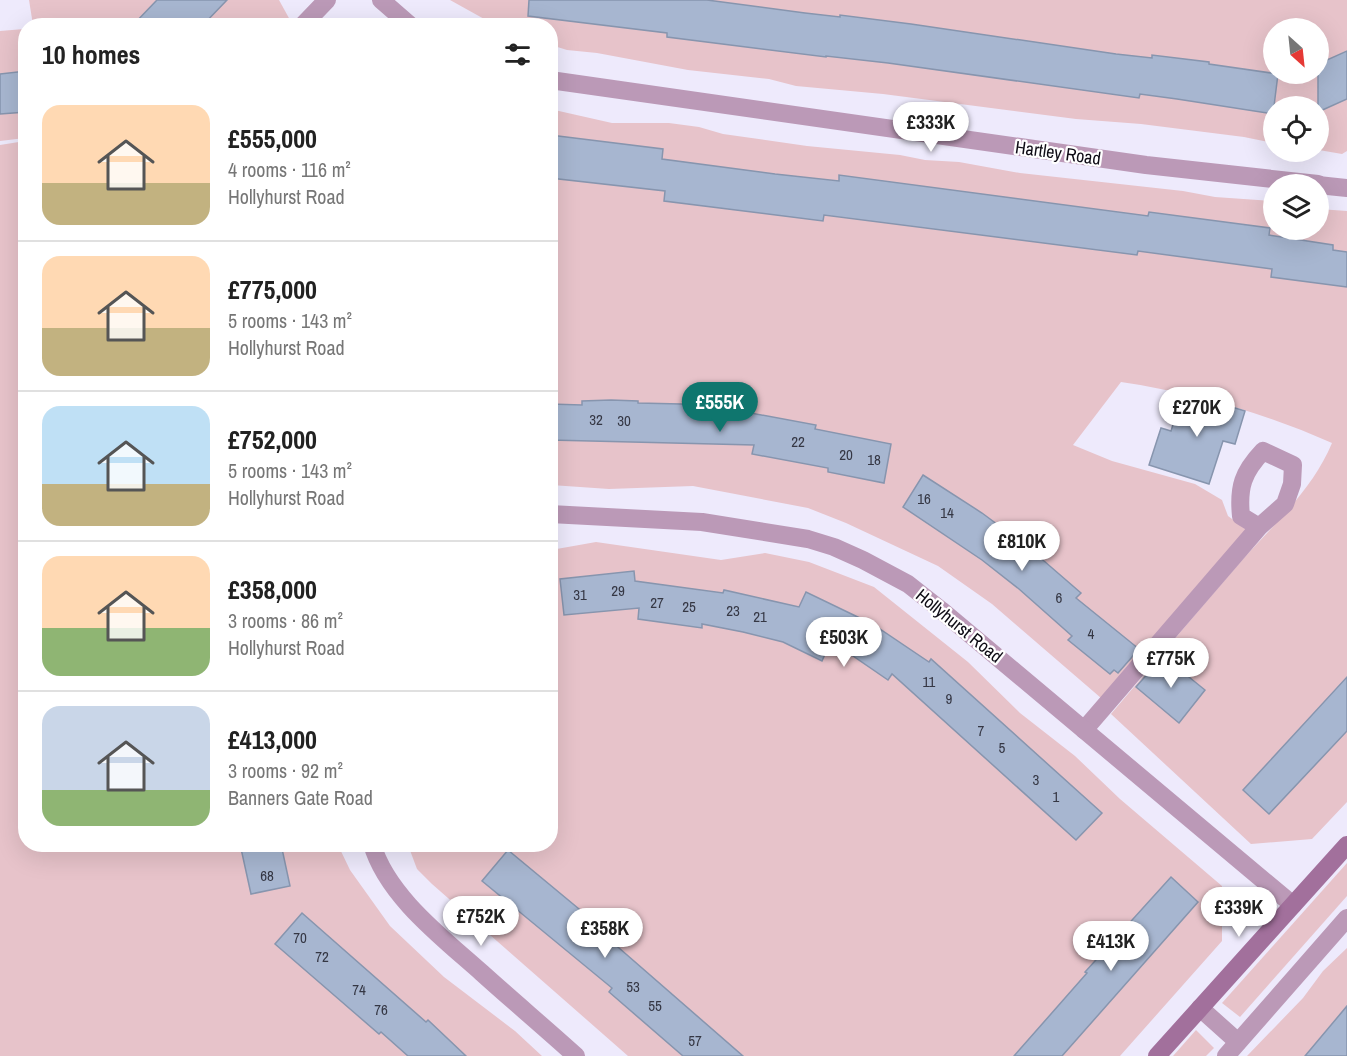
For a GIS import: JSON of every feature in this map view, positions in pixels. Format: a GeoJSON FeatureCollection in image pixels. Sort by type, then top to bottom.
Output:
{"type":"FeatureCollection","features":[{"type":"Feature","properties":{"kind":"street"},"geometry":{"type":"LineString","coordinates":[[310,18],[327,0]]}},
{"type":"Feature","properties":{"kind":"street"},"geometry":{"type":"LineString","coordinates":[[381,0],[402,18]]}},
{"type":"Feature","properties":{"kind":"street","name":"Hartley Road"},"geometry":{"type":"LineString","coordinates":[[558,81],[1146,165],[1263,179]]}},
{"type":"Feature","properties":{"kind":"street","name":"Hartley Road"},"geometry":{"type":"LineString","coordinates":[[1329,186],[1347,188]]}},
{"type":"Feature","properties":{"kind":"street","name":"Hollyhurst Road"},"geometry":{"type":"LineString","coordinates":[[558,514],[702,522],[808,539],[834,547],[863,560],[908,584],[1293,905]]}},
{"type":"Feature","properties":{"kind":"street"},"geometry":{"type":"LineString","coordinates":[[1084,730],[1259,527]]}},
{"type":"Feature","properties":{"kind":"street"},"geometry":{"type":"LineString","coordinates":[[1157,1056],[1347,845]]}},
{"type":"Feature","properties":{"kind":"street"},"geometry":{"type":"LineString","coordinates":[[374,852],[397,891],[429,926],[576,1056]]}},
{"type":"Feature","properties":{"kind":"street"},"geometry":{"type":"LineString","coordinates":[[1200,1008],[1232,1049],[1347,918]]}},
{"type":"Feature","properties":{"kind":"shaded area"},"geometry":{"type":"Polygon","coordinates":[[[29,0],[279,0],[289,18],[32,18],[29,0]]]}},
{"type":"Feature","properties":{"kind":"shaded area"},"geometry":{"type":"Polygon","coordinates":[[[450,0],[1347,0],[1347,151],[1342,154],[1329,152],[1329,96],[1263,96],[1263,141],[1141,124],[1076,119],[883,94],[796,86],[769,79],[688,70],[558,47],[558,18],[482,18],[450,0]]]}},
{"type":"Feature","properties":{"kind":"shaded area"},"geometry":{"type":"Polygon","coordinates":[[[18,30],[18,139],[0,141],[0,31],[18,30]]]}},
{"type":"Feature","properties":{"kind":"shaded area"},"geometry":{"type":"Polygon","coordinates":[[[558,111],[612,123],[669,123],[699,127],[723,134],[807,146],[959,162],[1020,173],[1183,191],[1215,197],[1263,200],[1263,240],[1329,240],[1329,210],[1347,211],[1347,802],[1312,839],[1251,844],[1111,714],[1221,584],[1290,508],[1314,477],[1332,443],[1281,422],[1229,405],[1121,382],[1073,445],[1112,461],[1195,484],[1222,500],[1228,516],[1247,530],[1101,698],[992,604],[938,566],[808,508],[693,486],[609,489],[558,485],[558,111]]]}},
{"type":"Feature","properties":{"kind":"shaded area"},"geometry":{"type":"Polygon","coordinates":[[[18,142],[18,852],[341,852],[350,870],[390,926],[444,977],[515,1031],[542,1056],[0,1056],[0,145],[18,142]]]}},
{"type":"Feature","properties":{"kind":"shaded area"},"geometry":{"type":"Polygon","coordinates":[[[596,542],[721,560],[765,553],[809,562],[874,587],[968,662],[1020,713],[1075,756],[1120,799],[1222,886],[1222,941],[1120,1056],[628,1056],[432,884],[417,869],[411,852],[558,852],[558,549],[596,542]]]}},
{"type":"Feature","properties":{"kind":"shaded area"},"geometry":{"type":"Polygon","coordinates":[[[1347,863],[1347,896],[1240,1017],[1222,1003],[1347,863]]]}},
{"type":"Feature","properties":{"kind":"shaded area"},"geometry":{"type":"Polygon","coordinates":[[[1347,948],[1347,1056],[1247,1056],[1303,998],[1323,971],[1347,948]]]}},
{"type":"Feature","properties":{"kind":"shaded area"},"geometry":{"type":"Polygon","coordinates":[[[1196,1030],[1214,1048],[1206,1056],[1173,1056],[1196,1030]]]}},
{"type":"Feature","properties":{"kind":"building"},"geometry":{"type":"Polygon","coordinates":[[[157,0],[227,0],[210,18],[140,18],[157,0]]]}},
{"type":"Feature","properties":{"kind":"building"},"geometry":{"type":"Polygon","coordinates":[[[529,0],[707,0],[911,24],[1116,54],[1152,58],[1152,55],[1209,62],[1209,64],[1263,72],[1263,84],[1277,84],[1275,96],[1263,96],[1263,112],[1140,94],[1139,98],[888,63],[667,37],[667,33],[528,16],[529,0]]]}},
{"type":"Feature","properties":{"kind":"building"},"geometry":{"type":"Polygon","coordinates":[[[1347,51],[1347,99],[1329,107],[1329,96],[1318,96],[1318,84],[1329,84],[1329,59],[1347,51]]]}},
{"type":"Feature","properties":{"kind":"building"},"geometry":{"type":"Polygon","coordinates":[[[18,72],[18,113],[0,114],[0,74],[18,72]]]}},
{"type":"Feature","properties":{"kind":"building"},"geometry":{"type":"Polygon","coordinates":[[[558,136],[663,149],[662,159],[775,174],[839,181],[839,175],[1148,216],[1149,212],[1263,227],[1263,240],[1301,240],[1333,245],[1333,250],[1347,252],[1347,287],[1271,277],[1272,269],[1138,251],[1137,255],[824,215],[823,221],[664,201],[665,191],[558,179],[558,136]]]}},
{"type":"Feature","properties":{"kind":"building"},"geometry":{"type":"Polygon","coordinates":[[[1183,392],[1245,411],[1235,444],[1223,441],[1209,484],[1149,465],[1161,428],[1171,431],[1183,392]]]}},
{"type":"Feature","properties":{"kind":"building"},"geometry":{"type":"Polygon","coordinates":[[[611,400],[638,401],[638,403],[724,405],[724,408],[816,425],[815,429],[891,444],[884,483],[828,472],[828,468],[752,454],[754,445],[558,440],[558,404],[582,405],[582,401],[611,400]]]}},
{"type":"Feature","properties":{"kind":"building"},"geometry":{"type":"Polygon","coordinates":[[[923,475],[982,513],[1029,548],[1081,593],[1076,598],[1139,649],[1118,673],[1114,670],[1110,674],[1068,640],[1072,636],[982,560],[903,507],[923,475]]]}},
{"type":"Feature","properties":{"kind":"building"},"geometry":{"type":"Polygon","coordinates":[[[634,571],[635,581],[723,593],[724,590],[799,607],[806,592],[865,619],[929,662],[931,659],[1102,813],[1076,840],[892,674],[888,680],[831,641],[822,661],[783,642],[743,632],[702,624],[702,628],[638,619],[639,608],[564,615],[560,579],[634,571]]]}},
{"type":"Feature","properties":{"kind":"building"},"geometry":{"type":"Polygon","coordinates":[[[1163,656],[1205,690],[1179,723],[1136,687],[1163,656]]]}},
{"type":"Feature","properties":{"kind":"building"},"geometry":{"type":"Polygon","coordinates":[[[1347,677],[1347,731],[1269,814],[1243,790],[1347,677]]]}},
{"type":"Feature","properties":{"kind":"building"},"geometry":{"type":"Polygon","coordinates":[[[242,852],[283,852],[290,886],[251,894],[242,852]]]}},
{"type":"Feature","properties":{"kind":"building"},"geometry":{"type":"Polygon","coordinates":[[[506,852],[510,852],[614,938],[611,941],[743,1056],[683,1056],[609,992],[612,988],[482,881],[506,852]]]}},
{"type":"Feature","properties":{"kind":"building"},"geometry":{"type":"Polygon","coordinates":[[[1171,877],[1198,902],[1062,1056],[1014,1056],[1087,973],[1085,972],[1171,877]]]}},
{"type":"Feature","properties":{"kind":"building"},"geometry":{"type":"Polygon","coordinates":[[[302,913],[426,1022],[428,1020],[466,1056],[408,1056],[381,1032],[379,1034],[275,944],[302,913]]]}},
{"type":"Feature","properties":{"kind":"building"},"geometry":{"type":"Polygon","coordinates":[[[1347,1006],[1347,1056],[1305,1056],[1347,1006]]]}}]}
